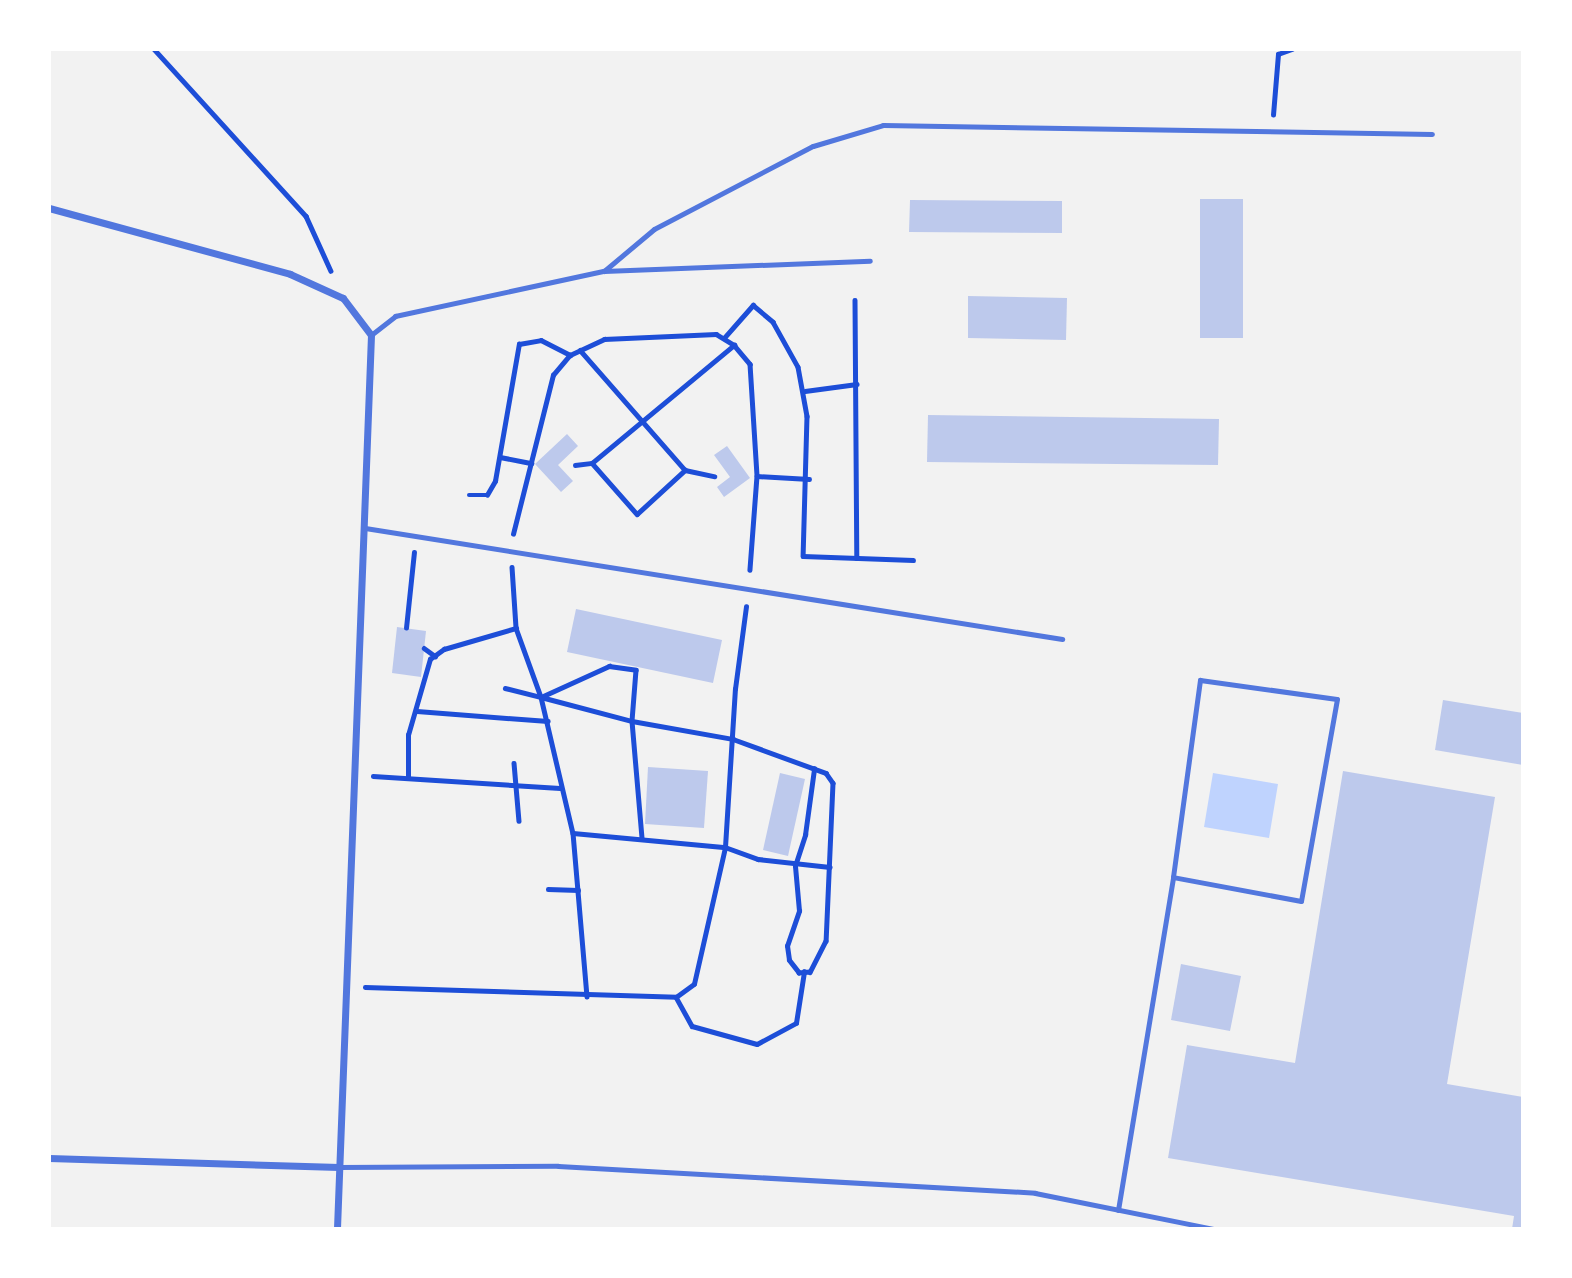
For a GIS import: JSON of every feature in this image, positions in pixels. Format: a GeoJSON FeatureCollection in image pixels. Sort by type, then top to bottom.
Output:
{"type":"FeatureCollection","features":[{"type":"Feature","properties":{"kind":"street"},"geometry":{"type":"LineString","coordinates":[[49,208],[290,274],[343,298],[372,335],[337,1229]]}},
{"type":"Feature","properties":{"kind":"street"},"geometry":{"type":"LineString","coordinates":[[49,1158],[339,1167]]}},
{"type":"Feature","properties":{"kind":"lane"},"geometry":{"type":"LineString","coordinates":[[604,271],[666,222],[813,146],[883,125],[1432,134]]}},
{"type":"Feature","properties":{"kind":"lane"},"geometry":{"type":"LineString","coordinates":[[372,335],[395,316],[604,271],[870,261]]}},
{"type":"Feature","properties":{"kind":"lane"},"geometry":{"type":"LineString","coordinates":[[365,528],[1062,639]]}},
{"type":"Feature","properties":{"kind":"lane"},"geometry":{"type":"LineString","coordinates":[[1118,1210],[1173,877],[1200,680],[1337,699],[1301,901],[1173,877]]}},
{"type":"Feature","properties":{"kind":"lane"},"geometry":{"type":"LineString","coordinates":[[339,1167],[558,1166],[1035,1193],[1213,1229]]}},
{"type":"Feature","properties":{"kind":"path"},"geometry":{"type":"LineString","coordinates":[[155,49],[306,216],[343,298]]}},
{"type":"Feature","properties":{"kind":"path"},"geometry":{"type":"LineString","coordinates":[[1271,130],[1278,54],[1292,49]]}},
{"type":"Feature","properties":{"kind":"path"},"geometry":{"type":"LineString","coordinates":[[855,300],[858,558]]}},
{"type":"Feature","properties":{"kind":"path"},"geometry":{"type":"LineString","coordinates":[[723,338],[753,305],[773,322],[805,391],[809,479],[803,556],[913,560]]}},
{"type":"Feature","properties":{"kind":"path"},"geometry":{"type":"LineString","coordinates":[[346,989],[587,996],[676,998],[694,985],[725,847],[734,689],[749,589],[757,476],[750,364],[734,345],[716,334],[604,339],[570,355],[553,375],[511,553],[516,628],[548,721],[573,833],[587,996]]}},
{"type":"Feature","properties":{"kind":"path"},"geometry":{"type":"LineString","coordinates":[[469,495],[486,495],[495,481],[519,344],[541,340],[570,355]]}},
{"type":"Feature","properties":{"kind":"path"},"geometry":{"type":"LineString","coordinates":[[575,465],[592,463],[734,345]]}},
{"type":"Feature","properties":{"kind":"path"},"geometry":{"type":"LineString","coordinates":[[580,350],[685,470],[715,476]]}},
{"type":"Feature","properties":{"kind":"path"},"geometry":{"type":"LineString","coordinates":[[805,391],[857,384]]}},
{"type":"Feature","properties":{"kind":"path"},"geometry":{"type":"LineString","coordinates":[[500,457],[531,463]]}},
{"type":"Feature","properties":{"kind":"path"},"geometry":{"type":"LineString","coordinates":[[592,463],[637,514],[685,470]]}},
{"type":"Feature","properties":{"kind":"path"},"geometry":{"type":"LineString","coordinates":[[757,476],[809,479]]}},
{"type":"Feature","properties":{"kind":"path"},"geometry":{"type":"LineString","coordinates":[[406,628],[416,534]]}},
{"type":"Feature","properties":{"kind":"path"},"geometry":{"type":"LineString","coordinates":[[435,656],[516,628]]}},
{"type":"Feature","properties":{"kind":"path"},"geometry":{"type":"LineString","coordinates":[[424,648],[435,656]]}},
{"type":"Feature","properties":{"kind":"path"},"geometry":{"type":"LineString","coordinates":[[408,777],[408,735],[435,656]]}},
{"type":"Feature","properties":{"kind":"path"},"geometry":{"type":"LineString","coordinates":[[541,697],[609,666],[636,670],[632,721],[642,838]]}},
{"type":"Feature","properties":{"kind":"path"},"geometry":{"type":"LineString","coordinates":[[505,688],[632,721],[733,739],[826,773],[833,783],[826,941],[810,972],[804,972],[789,960],[787,946],[801,900],[796,862],[805,835],[814,769]]}},
{"type":"Feature","properties":{"kind":"path"},"geometry":{"type":"LineString","coordinates":[[417,711],[548,721]]}},
{"type":"Feature","properties":{"kind":"path"},"geometry":{"type":"LineString","coordinates":[[514,763],[519,821]]}},
{"type":"Feature","properties":{"kind":"path"},"geometry":{"type":"LineString","coordinates":[[355,776],[561,788]]}},
{"type":"Feature","properties":{"kind":"path"},"geometry":{"type":"LineString","coordinates":[[573,833],[725,847],[758,859],[830,867]]}},
{"type":"Feature","properties":{"kind":"path"},"geometry":{"type":"LineString","coordinates":[[548,889],[579,890]]}},
{"type":"Feature","properties":{"kind":"path"},"geometry":{"type":"LineString","coordinates":[[676,998],[692,1026],[757,1044],[796,1023],[804,972]]}},
{"type":"Feature","properties":{"kind":"water"},"geometry":{"type":"Polygon","coordinates":[[[1213,773],[1278,784],[1269,838],[1204,827],[1213,773]]]}},
{"type":"Feature","properties":{"kind":"building"},"geometry":{"type":"Polygon","coordinates":[[[1200,199],[1243,199],[1243,338],[1200,338],[1200,199]]]}},
{"type":"Feature","properties":{"kind":"building"},"geometry":{"type":"Polygon","coordinates":[[[910,200],[1062,201],[1062,233],[909,232],[910,200]]]}},
{"type":"Feature","properties":{"kind":"building"},"geometry":{"type":"Polygon","coordinates":[[[968,296],[1067,298],[1066,340],[968,338],[968,296]]]}},
{"type":"Feature","properties":{"kind":"building"},"geometry":{"type":"Polygon","coordinates":[[[928,415],[1219,419],[1218,465],[927,462],[928,415]]]}},
{"type":"Feature","properties":{"kind":"building"},"geometry":{"type":"Polygon","coordinates":[[[567,434],[578,446],[558,465],[573,481],[561,492],[535,464],[567,434]]]}},
{"type":"Feature","properties":{"kind":"building"},"geometry":{"type":"Polygon","coordinates":[[[727,446],[750,478],[724,497],[717,487],[730,477],[714,455],[727,446]]]}},
{"type":"Feature","properties":{"kind":"building"},"geometry":{"type":"Polygon","coordinates":[[[576,609],[722,640],[713,683],[567,652],[576,609]]]}},
{"type":"Feature","properties":{"kind":"building"},"geometry":{"type":"Polygon","coordinates":[[[397,627],[426,631],[421,677],[392,673],[397,627]]]}},
{"type":"Feature","properties":{"kind":"building"},"geometry":{"type":"Polygon","coordinates":[[[1443,700],[1523,713],[1523,765],[1435,750],[1443,700]]]}},
{"type":"Feature","properties":{"kind":"building"},"geometry":{"type":"Polygon","coordinates":[[[648,767],[708,771],[704,828],[645,824],[648,767]]]}},
{"type":"Feature","properties":{"kind":"building"},"geometry":{"type":"Polygon","coordinates":[[[1343,771],[1495,797],[1447,1084],[1523,1097],[1523,1229],[1512,1229],[1514,1216],[1168,1158],[1187,1045],[1295,1063],[1343,771]]]}},
{"type":"Feature","properties":{"kind":"building"},"geometry":{"type":"Polygon","coordinates":[[[780,773],[805,779],[788,856],[763,850],[780,773]]]}},
{"type":"Feature","properties":{"kind":"building"},"geometry":{"type":"Polygon","coordinates":[[[1181,964],[1241,976],[1230,1031],[1171,1020],[1181,964]]]}}]}
